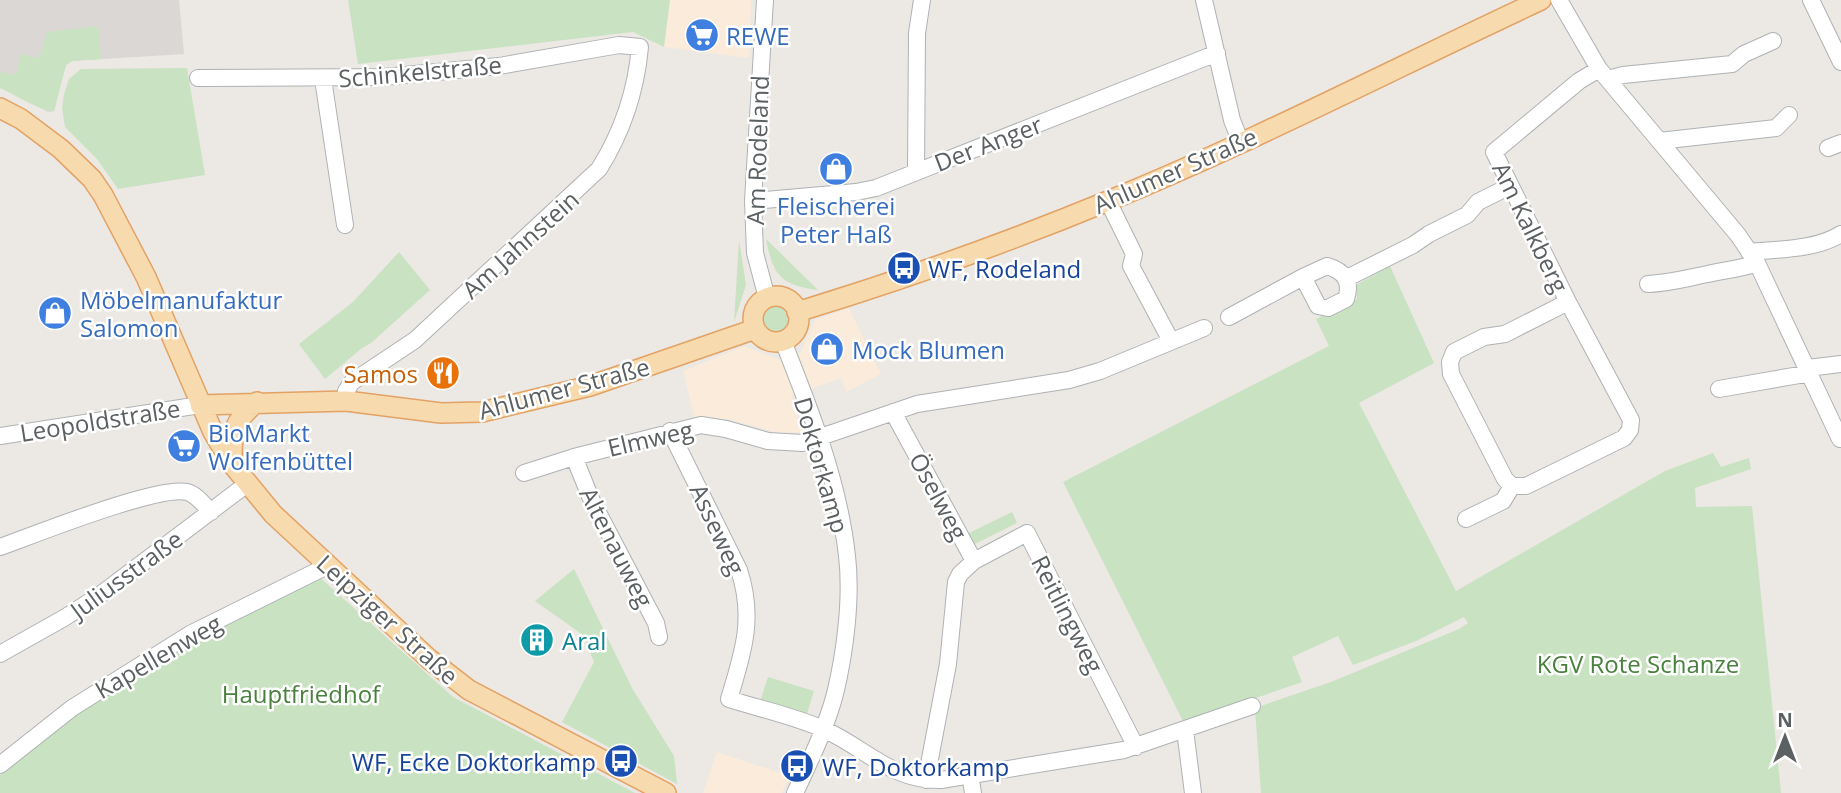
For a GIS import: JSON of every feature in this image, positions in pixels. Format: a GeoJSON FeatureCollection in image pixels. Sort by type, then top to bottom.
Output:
{"type":"FeatureCollection","features":[{"type":"Feature","properties":{"kind":"main road","name":"Ahlumer Straße"},"geometry":{"type":"LineString","coordinates":[[797,312],[916,272],[1108,201],[1241,143],[1541,0]]}},
{"type":"Feature","properties":{"kind":"main road","name":"Leipziger Straße"},"geometry":{"type":"LineString","coordinates":[[0,107],[53,143],[76,163],[103,195],[146,277],[200,404],[232,464],[273,514],[429,659],[469,690],[666,793]]}},
{"type":"Feature","properties":{"kind":"main road"},"geometry":{"type":"LineString","coordinates":[[767,298],[785,299],[797,312],[799,321],[795,331],[783,341],[767,340],[755,329],[753,319],[756,309],[767,298]]}},
{"type":"Feature","properties":{"kind":"main road","name":"Ahlumer Straße"},"geometry":{"type":"LineString","coordinates":[[200,404],[346,401],[441,413],[495,410],[615,378],[755,329]]}},
{"type":"Feature","properties":{"kind":"main road"},"geometry":{"type":"LineString","coordinates":[[232,464],[234,426],[257,402]]}},
{"type":"Feature","properties":{"kind":"street","name":"Am Rodeland"},"geometry":{"type":"LineString","coordinates":[[765,0],[752,201],[755,253],[767,298]]}},
{"type":"Feature","properties":{"kind":"street"},"geometry":{"type":"LineString","coordinates":[[916,172],[917,33],[922,0]]}},
{"type":"Feature","properties":{"kind":"street"},"geometry":{"type":"LineString","coordinates":[[1204,0],[1232,121],[1241,143]]}},
{"type":"Feature","properties":{"kind":"street"},"geometry":{"type":"LineString","coordinates":[[1559,0],[1603,74],[1738,235],[1753,258],[1810,371],[1840,439]]}},
{"type":"Feature","properties":{"kind":"street"},"geometry":{"type":"LineString","coordinates":[[1811,0],[1841,62]]}},
{"type":"Feature","properties":{"kind":"street"},"geometry":{"type":"LineString","coordinates":[[1603,74],[1623,75],[1732,64],[1744,54],[1773,41]]}},
{"type":"Feature","properties":{"kind":"street","name":"Schinkelstraße"},"geometry":{"type":"LineString","coordinates":[[198,78],[323,79],[442,72],[499,66],[619,45],[640,47]]}},
{"type":"Feature","properties":{"kind":"street","name":"Am Jahnstein"},"geometry":{"type":"LineString","coordinates":[[346,401],[346,391],[352,382],[415,340],[599,169],[617,139],[630,101],[640,47]]}},
{"type":"Feature","properties":{"kind":"street","name":"Der Anger"},"geometry":{"type":"LineString","coordinates":[[752,201],[876,188],[1217,53]]}},
{"type":"Feature","properties":{"kind":"street","name":"Am Kalkberg"},"geometry":{"type":"LineString","coordinates":[[1512,486],[1526,486],[1624,438],[1630,430],[1631,421],[1567,302],[1494,152],[1579,81],[1603,74]]}},
{"type":"Feature","properties":{"kind":"street"},"geometry":{"type":"LineString","coordinates":[[323,79],[345,225]]}},
{"type":"Feature","properties":{"kind":"street"},"geometry":{"type":"LineString","coordinates":[[1659,141],[1776,128],[1789,115]]}},
{"type":"Feature","properties":{"kind":"street"},"geometry":{"type":"LineString","coordinates":[[1347,278],[1467,215],[1478,202],[1510,186]]}},
{"type":"Feature","properties":{"kind":"street"},"geometry":{"type":"LineString","coordinates":[[1108,201],[1134,254],[1131,266],[1171,341]]}},
{"type":"Feature","properties":{"kind":"street"},"geometry":{"type":"LineString","coordinates":[[1648,285],[1674,283],[1742,269],[1753,258],[1830,241],[1841,234]]}},
{"type":"Feature","properties":{"kind":"street"},"geometry":{"type":"LineString","coordinates":[[1229,317],[1303,277],[1327,266],[1337,269],[1347,278],[1349,290],[1346,299],[1328,309],[1318,306],[1303,277]]}},
{"type":"Feature","properties":{"kind":"street"},"geometry":{"type":"LineString","coordinates":[[1466,519],[1503,501],[1512,486],[1505,479],[1451,374],[1450,362],[1454,352],[1484,337],[1504,334],[1567,302]]}},
{"type":"Feature","properties":{"kind":"street"},"geometry":{"type":"LineString","coordinates":[[818,439],[917,404],[1069,380],[1100,372],[1205,328]]}},
{"type":"Feature","properties":{"kind":"street","name":"Doktorkamp"},"geometry":{"type":"LineString","coordinates":[[783,341],[818,439],[839,510],[848,557],[845,644],[834,697],[795,793]]}},
{"type":"Feature","properties":{"kind":"street"},"geometry":{"type":"LineString","coordinates":[[1719,389],[1841,364]]}},
{"type":"Feature","properties":{"kind":"street","name":"Leopoldstraße"},"geometry":{"type":"LineString","coordinates":[[0,436],[200,404]]}},
{"type":"Feature","properties":{"kind":"street","name":"Öselweg"},"geometry":{"type":"LineString","coordinates":[[893,412],[974,561],[960,574],[956,582],[948,664],[926,780]]}},
{"type":"Feature","properties":{"kind":"street","name":"Elmweg"},"geometry":{"type":"LineString","coordinates":[[524,473],[670,431],[701,425],[788,443],[818,439]]}},
{"type":"Feature","properties":{"kind":"street","name":"Asseweg"},"geometry":{"type":"LineString","coordinates":[[670,431],[739,570],[745,589],[748,624],[729,699],[822,729],[890,769],[926,780]]}},
{"type":"Feature","properties":{"kind":"street","name":"Altenauweg"},"geometry":{"type":"LineString","coordinates":[[575,457],[592,501],[656,623],[659,637]]}},
{"type":"Feature","properties":{"kind":"street","name":"Juliusstraße"},"geometry":{"type":"LineString","coordinates":[[0,654],[100,595],[247,484]]}},
{"type":"Feature","properties":{"kind":"street"},"geometry":{"type":"LineString","coordinates":[[0,547],[143,498],[178,491],[194,495],[211,512]]}},
{"type":"Feature","properties":{"kind":"street","name":"Reitlingweg"},"geometry":{"type":"LineString","coordinates":[[974,561],[1027,533],[1136,747]]}},
{"type":"Feature","properties":{"kind":"street","name":"Kapellenweg"},"geometry":{"type":"LineString","coordinates":[[0,765],[72,708],[190,634],[319,570],[326,563]]}},
{"type":"Feature","properties":{"kind":"street"},"geometry":{"type":"LineString","coordinates":[[926,780],[1076,760],[1136,747],[1252,706]]}},
{"type":"Feature","properties":{"kind":"street"},"geometry":{"type":"LineString","coordinates":[[1185,730],[1193,793]]}},
{"type":"Feature","properties":{"kind":"street"},"geometry":{"type":"LineString","coordinates":[[970,774],[973,793]]}},
{"type":"Feature","properties":{"kind":"shaded area"},"geometry":{"type":"Polygon","coordinates":[[[0,0],[179,0],[184,54],[72,61],[66,65],[54,111],[48,112],[21,96],[0,88],[0,0]]]}},
{"type":"Feature","properties":{"kind":"shaded area","name":"REWE"},"geometry":{"type":"Polygon","coordinates":[[[660,0],[751,0],[749,58],[664,47],[653,42],[660,0]]]}},
{"type":"Feature","properties":{"kind":"shaded area"},"geometry":{"type":"Polygon","coordinates":[[[849,308],[881,374],[846,392],[841,378],[792,396],[803,432],[778,433],[728,419],[695,421],[683,371],[742,347],[777,359],[801,352],[815,320],[849,308]]]}},
{"type":"Feature","properties":{"kind":"shaded area"},"geometry":{"type":"Polygon","coordinates":[[[717,752],[790,776],[782,793],[703,793],[717,752]]]}},
{"type":"Feature","properties":{"kind":"green space"},"geometry":{"type":"Polygon","coordinates":[[[348,0],[670,0],[664,47],[633,32],[358,64],[348,0]]]}},
{"type":"Feature","properties":{"kind":"green space"},"geometry":{"type":"Polygon","coordinates":[[[98,26],[101,59],[72,61],[66,65],[54,111],[36,106],[0,88],[0,72],[16,75],[21,54],[39,58],[47,32],[98,26]]]}},
{"type":"Feature","properties":{"kind":"green space"},"geometry":{"type":"Polygon","coordinates":[[[187,68],[205,175],[118,189],[97,159],[65,127],[62,108],[69,79],[81,69],[187,68]]]}},
{"type":"Feature","properties":{"kind":"green space"},"geometry":{"type":"Polygon","coordinates":[[[766,239],[818,290],[795,285],[781,276],[772,262],[766,239]]]}},
{"type":"Feature","properties":{"kind":"green space"},"geometry":{"type":"Polygon","coordinates":[[[739,240],[746,285],[734,322],[739,240]]]}},
{"type":"Feature","properties":{"kind":"green space"},"geometry":{"type":"Polygon","coordinates":[[[399,252],[430,290],[371,343],[325,379],[299,344],[353,302],[399,252]]]}},
{"type":"Feature","properties":{"kind":"green space","name":"KGV Rote Schanze"},"geometry":{"type":"Polygon","coordinates":[[[1390,266],[1434,363],[1359,403],[1456,591],[1665,471],[1713,453],[1721,467],[1749,458],[1751,469],[1695,488],[1696,507],[1752,506],[1781,793],[1261,793],[1255,708],[1331,682],[1459,629],[1468,623],[1464,617],[1416,641],[1353,665],[1338,636],[1292,657],[1302,682],[1184,723],[1063,482],[1329,346],[1316,319],[1357,299],[1356,285],[1390,266]]]}},
{"type":"Feature","properties":{"kind":"green space"},"geometry":{"type":"Polygon","coordinates":[[[775,303],[786,308],[791,319],[786,330],[775,335],[764,330],[759,319],[764,308],[775,303]]]}},
{"type":"Feature","properties":{"kind":"green space"},"geometry":{"type":"Polygon","coordinates":[[[1012,512],[1017,523],[969,547],[963,536],[1012,512]]]}},
{"type":"Feature","properties":{"kind":"green space"},"geometry":{"type":"Polygon","coordinates":[[[574,569],[632,688],[674,756],[677,784],[562,722],[594,662],[583,635],[535,601],[574,569]]]}},
{"type":"Feature","properties":{"kind":"green space","name":"Hauptfriedhof"},"geometry":{"type":"Polygon","coordinates":[[[317,575],[453,697],[635,793],[0,793],[0,775],[97,699],[191,637],[317,575]]]}},
{"type":"Feature","properties":{"kind":"green space"},"geometry":{"type":"Polygon","coordinates":[[[768,677],[814,691],[804,723],[758,708],[768,677]]]}},
{"type":"Feature","properties":{"kind":"place","name":"REWE"},"geometry":{"type":"Point","coordinates":[702,35]}},
{"type":"Feature","properties":{"kind":"place","name":"Fleischerei Peter Haß"},"geometry":{"type":"Point","coordinates":[836,169]}},
{"type":"Feature","properties":{"kind":"place","name":"WF, Rodeland"},"geometry":{"type":"Point","coordinates":[904,268]}},
{"type":"Feature","properties":{"kind":"place","name":"Möbelmanufaktur Salomon"},"geometry":{"type":"Point","coordinates":[55,313]}},
{"type":"Feature","properties":{"kind":"place","name":"Mock Blumen"},"geometry":{"type":"Point","coordinates":[827,349]}},
{"type":"Feature","properties":{"kind":"place","name":"Samos"},"geometry":{"type":"Point","coordinates":[443,373]}},
{"type":"Feature","properties":{"kind":"place","name":"BioMarkt Wolfenbüttel"},"geometry":{"type":"Point","coordinates":[184,446]}},
{"type":"Feature","properties":{"kind":"place","name":"Aral"},"geometry":{"type":"Point","coordinates":[537,640]}},
{"type":"Feature","properties":{"kind":"place","name":"WF, Ecke Doktorkamp"},"geometry":{"type":"Point","coordinates":[621,761]}},
{"type":"Feature","properties":{"kind":"place","name":"WF, Doktorkamp"},"geometry":{"type":"Point","coordinates":[797,766]}}]}
